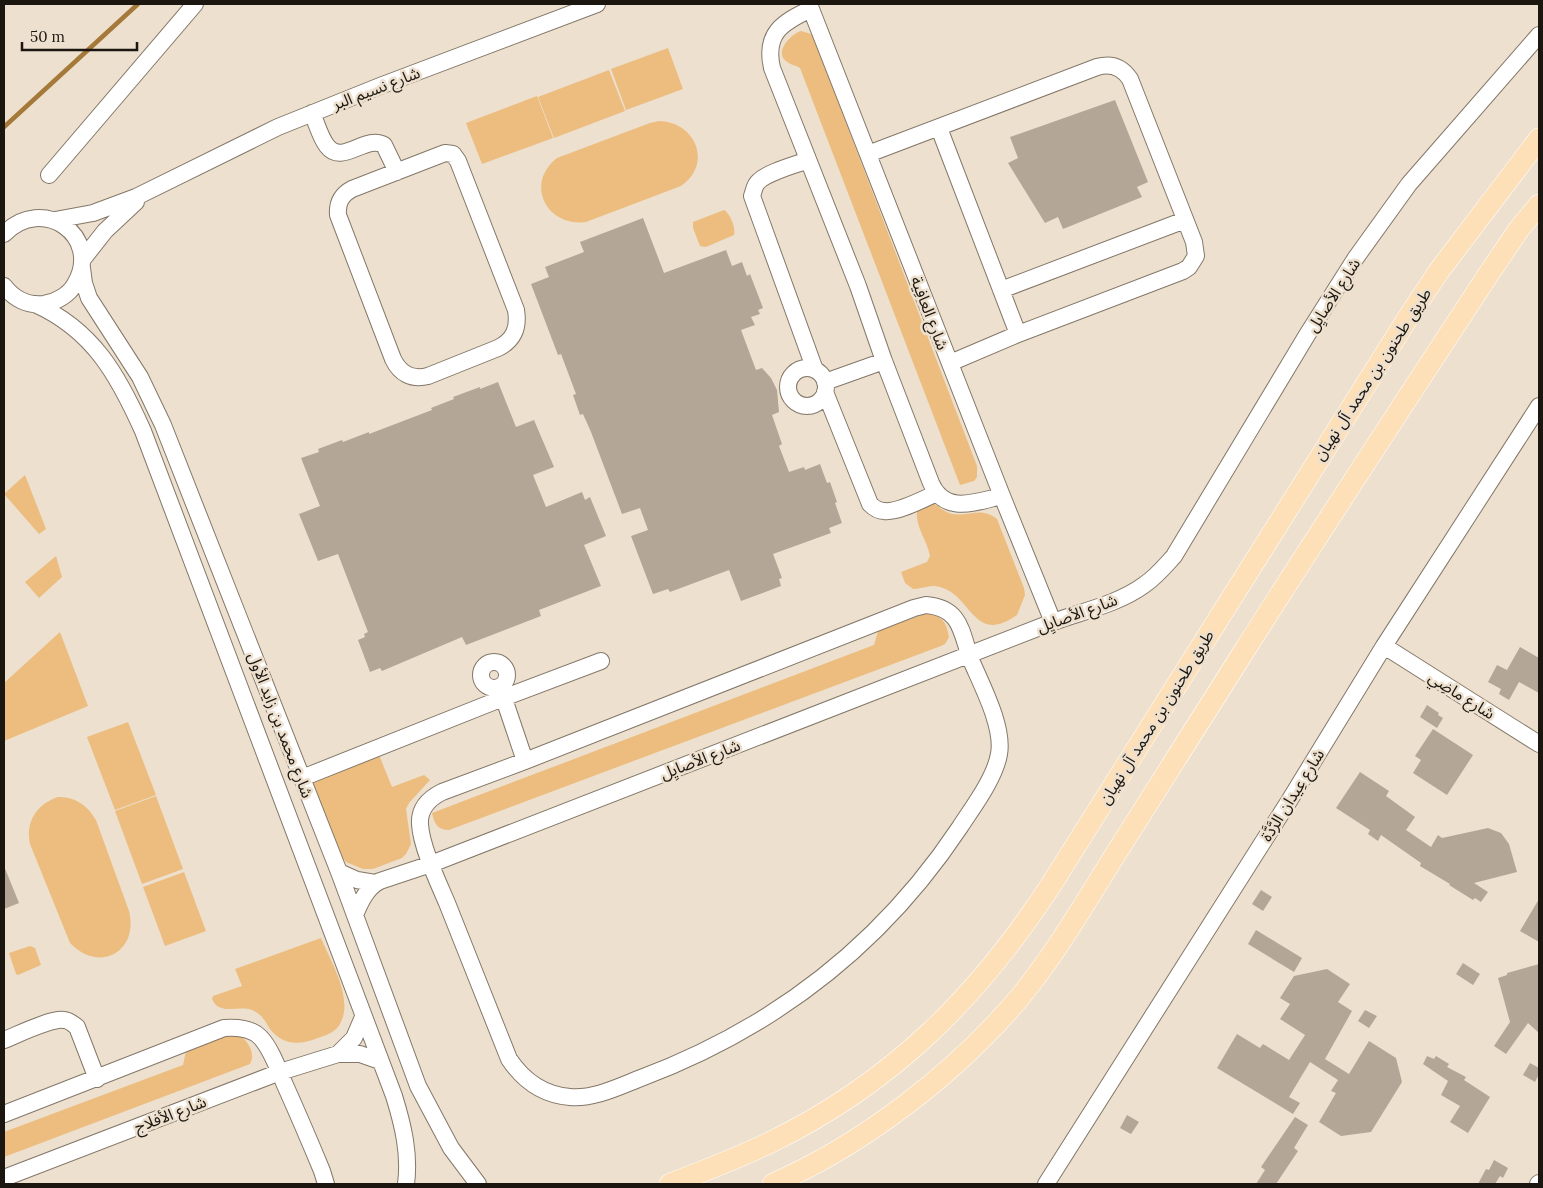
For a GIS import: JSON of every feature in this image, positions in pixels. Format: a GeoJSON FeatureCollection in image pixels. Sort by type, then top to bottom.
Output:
{"type":"FeatureCollection","features":[{"type":"Feature","properties":{"kind":"main road","name":"طريق طحنون بن محمد آل نهيان"},"geometry":{"type":"LineString","coordinates":[[670,1184],[738,1158],[772,1142],[832,1109],[888,1070],[913,1049],[960,1004],[1007,950],[1046,893],[1401,328],[1439,271],[1539,139]]}},
{"type":"Feature","properties":{"kind":"main road"},"geometry":{"type":"LineString","coordinates":[[773,1184],[815,1164],[918,1096],[968,1051],[1019,998],[1066,935],[1293,574],[1488,275],[1539,205]]}},
{"type":"Feature","properties":{"kind":"street"},"geometry":{"type":"LineString","coordinates":[[49,175],[195,4]]}},
{"type":"Feature","properties":{"kind":"street","name":"شارع نسيم البر"},"geometry":{"type":"LineString","coordinates":[[4,234],[18,222],[27,218],[36,217],[55,220],[102,210],[136,197],[248,141],[312,113],[597,4]]}},
{"type":"Feature","properties":{"kind":"street"},"geometry":{"type":"LineString","coordinates":[[810,6],[781,25],[772,40],[769,57],[858,286],[884,361],[931,483],[937,493],[944,499],[961,505],[1002,496]]}},
{"type":"Feature","properties":{"kind":"street","name":"شارع العافِية"},"geometry":{"type":"LineString","coordinates":[[810,6],[1053,622]]}},
{"type":"Feature","properties":{"kind":"street","name":"شارع الأصايِل"},"geometry":{"type":"LineString","coordinates":[[375,883],[431,864],[1053,622],[1123,597],[1143,586],[1160,572],[1174,556],[1306,336],[1355,259],[1409,184],[1539,35]]}},
{"type":"Feature","properties":{"kind":"street"},"geometry":{"type":"LineString","coordinates":[[868,154],[1097,67],[1110,65],[1116,67],[1122,70],[1130,79],[1196,249],[1196,256],[1189,267],[1018,334],[950,363]]}},
{"type":"Feature","properties":{"kind":"street"},"geometry":{"type":"LineString","coordinates":[[312,113],[329,149],[341,153],[372,142],[380,142],[384,144],[397,172]]}},
{"type":"Feature","properties":{"kind":"street"},"geometry":{"type":"LineString","coordinates":[[939,128],[1018,334]]}},
{"type":"Feature","properties":{"kind":"street"},"geometry":{"type":"LineString","coordinates":[[445,153],[456,157],[518,319],[517,328],[507,344],[420,378],[411,377],[397,367],[338,215],[340,200],[345,193],[397,172],[445,153]]}},
{"type":"Feature","properties":{"kind":"street"},"geometry":{"type":"LineString","coordinates":[[808,160],[765,177],[758,182],[752,196],[822,382],[870,504],[876,509],[885,512],[937,493]]}},
{"type":"Feature","properties":{"kind":"street","name":"شارع نسيم البر"},"geometry":{"type":"LineString","coordinates":[[28,302],[46,304],[66,295],[73,288],[83,263],[105,231],[122,214],[161,186]]}},
{"type":"Feature","properties":{"kind":"street","name":"شارع محمد بن زايد الأول"},"geometry":{"type":"LineString","coordinates":[[55,220],[71,232],[77,240],[83,263],[84,284],[89,298],[140,377],[163,425],[339,872],[418,1086],[451,1148],[478,1184]]}},
{"type":"Feature","properties":{"kind":"street"},"geometry":{"type":"LineString","coordinates":[[1001,290],[1185,220]]}},
{"type":"Feature","properties":{"kind":"street","name":"شارع محمد بن زايد الأول"},"geometry":{"type":"LineString","coordinates":[[4,286],[12,295],[63,319],[91,342],[114,374],[134,411],[394,1096],[407,1150],[406,1184]]}},
{"type":"Feature","properties":{"kind":"street"},"geometry":{"type":"LineString","coordinates":[[4,307],[28,302]]}},
{"type":"Feature","properties":{"kind":"street"},"geometry":{"type":"LineString","coordinates":[[822,382],[884,361]]}},
{"type":"Feature","properties":{"kind":"street","name":"شارع عِيدان الرَّدَّة"},"geometry":{"type":"LineString","coordinates":[[1046,1184],[1289,801],[1384,646],[1539,406]]}},
{"type":"Feature","properties":{"kind":"street"},"geometry":{"type":"LineString","coordinates":[[936,606],[947,610],[960,625],[969,655],[999,734],[999,755],[992,774],[941,854],[912,891],[880,926],[823,978],[775,1012],[707,1050],[659,1071],[582,1098],[556,1095],[534,1085],[524,1077],[509,1059],[431,864],[420,824],[421,814],[425,805],[432,797],[914,608],[936,606]]}},
{"type":"Feature","properties":{"kind":"street","name":"شارع ماضِي"},"geometry":{"type":"LineString","coordinates":[[1384,646],[1539,744]]}},
{"type":"Feature","properties":{"kind":"street"},"geometry":{"type":"LineString","coordinates":[[302,778],[501,693],[601,661]]}},
{"type":"Feature","properties":{"kind":"street"},"geometry":{"type":"LineString","coordinates":[[501,693],[525,761]]}},
{"type":"Feature","properties":{"kind":"street"},"geometry":{"type":"LineString","coordinates":[[339,872],[357,880],[375,883]]}},
{"type":"Feature","properties":{"kind":"street"},"geometry":{"type":"LineString","coordinates":[[355,916],[363,897],[375,883]]}},
{"type":"Feature","properties":{"kind":"street","name":"شارع الأفلاج"},"geometry":{"type":"LineString","coordinates":[[338,1054],[354,1038],[363,1017]]}},
{"type":"Feature","properties":{"kind":"street"},"geometry":{"type":"LineString","coordinates":[[4,1040],[54,1021],[64,1020],[72,1022],[77,1027],[97,1079]]}},
{"type":"Feature","properties":{"kind":"street"},"geometry":{"type":"LineString","coordinates":[[4,1114],[216,1031],[233,1028],[252,1032],[260,1037],[280,1072],[326,1184]]}},
{"type":"Feature","properties":{"kind":"street","name":"شارع الأفلاج"},"geometry":{"type":"LineString","coordinates":[[4,1178],[280,1072],[338,1054],[360,1054],[380,1061]]}},
{"type":"Feature","properties":{"kind":"shaded area"},"geometry":{"type":"Polygon","coordinates":[[[801,31],[811,34],[814,39],[977,466],[977,477],[974,481],[960,485],[800,68],[783,57],[782,53],[785,44],[801,31]]]}},
{"type":"Feature","properties":{"kind":"shaded area"},"geometry":{"type":"Polygon","coordinates":[[[668,48],[683,89],[626,110],[611,69],[668,48]]]}},
{"type":"Feature","properties":{"kind":"shaded area"},"geometry":{"type":"Polygon","coordinates":[[[609,70],[625,111],[554,138],[538,97],[609,70]]]}},
{"type":"Feature","properties":{"kind":"shaded area"},"geometry":{"type":"Polygon","coordinates":[[[537,96],[553,138],[482,164],[466,123],[537,96]]]}},
{"type":"Feature","properties":{"kind":"shaded area"},"geometry":{"type":"Polygon","coordinates":[[[659,121],[672,123],[683,128],[691,136],[696,146],[698,156],[696,167],[691,177],[681,186],[586,222],[572,222],[560,218],[544,202],[541,191],[542,180],[547,168],[557,158],[659,121]]]}},
{"type":"Feature","properties":{"kind":"shaded area"},"geometry":{"type":"Polygon","coordinates":[[[724,210],[732,221],[734,235],[706,247],[700,246],[693,228],[693,222],[724,210]]]}},
{"type":"Feature","properties":{"kind":"shaded area"},"geometry":{"type":"Polygon","coordinates":[[[25,475],[46,529],[39,534],[4,494],[25,475]]]}},
{"type":"Feature","properties":{"kind":"shaded area"},"geometry":{"type":"Polygon","coordinates":[[[935,504],[950,513],[959,515],[980,512],[997,519],[1024,588],[1025,595],[1017,615],[1002,623],[991,625],[982,622],[974,616],[951,592],[936,586],[913,589],[905,583],[901,572],[927,562],[930,556],[919,528],[917,511],[927,505],[935,504]]]}},
{"type":"Feature","properties":{"kind":"shaded area"},"geometry":{"type":"Polygon","coordinates":[[[56,556],[62,577],[39,598],[25,582],[56,556]]]}},
{"type":"Feature","properties":{"kind":"shaded area"},"geometry":{"type":"Polygon","coordinates":[[[927,613],[943,620],[947,627],[949,637],[945,644],[941,646],[449,830],[439,827],[434,820],[432,813],[874,645],[878,631],[927,613]]]}},
{"type":"Feature","properties":{"kind":"shaded area"},"geometry":{"type":"Polygon","coordinates":[[[60,632],[88,706],[4,741],[4,683],[60,632]]]}},
{"type":"Feature","properties":{"kind":"shaded area"},"geometry":{"type":"Polygon","coordinates":[[[128,722],[156,795],[115,810],[87,737],[128,722]]]}},
{"type":"Feature","properties":{"kind":"shaded area"},"geometry":{"type":"Polygon","coordinates":[[[379,755],[392,787],[424,775],[430,780],[409,803],[406,809],[411,844],[406,854],[402,858],[373,869],[363,869],[346,862],[341,856],[313,785],[315,781],[379,755]]]}},
{"type":"Feature","properties":{"kind":"shaded area"},"geometry":{"type":"Polygon","coordinates":[[[156,796],[183,869],[142,884],[115,811],[156,796]]]}},
{"type":"Feature","properties":{"kind":"shaded area"},"geometry":{"type":"Polygon","coordinates":[[[58,797],[76,800],[89,810],[96,820],[129,911],[131,925],[128,937],[123,947],[114,954],[104,957],[93,957],[70,943],[30,844],[29,828],[34,815],[44,804],[58,797]]]}},
{"type":"Feature","properties":{"kind":"shaded area"},"geometry":{"type":"Polygon","coordinates":[[[184,872],[206,931],[165,946],[143,887],[184,872]]]}},
{"type":"Feature","properties":{"kind":"shaded area"},"geometry":{"type":"Polygon","coordinates":[[[321,938],[343,992],[344,1014],[336,1030],[305,1042],[286,1041],[275,1035],[263,1018],[252,1010],[224,1009],[215,1004],[212,999],[213,996],[242,986],[235,969],[321,938]]]}},
{"type":"Feature","properties":{"kind":"shaded area"},"geometry":{"type":"Polygon","coordinates":[[[30,946],[35,948],[41,965],[18,975],[9,953],[30,946]]]}},
{"type":"Feature","properties":{"kind":"shaded area"},"geometry":{"type":"Polygon","coordinates":[[[238,1034],[250,1047],[252,1060],[250,1064],[4,1157],[4,1132],[183,1065],[186,1051],[227,1035],[238,1034]]]}},
{"type":"Feature","properties":{"kind":"building"},"geometry":{"type":"Polygon","coordinates":[[[1115,100],[1148,182],[1137,187],[1142,197],[1063,229],[1058,217],[1045,223],[1008,163],[1018,158],[1010,137],[1115,100]]]}},
{"type":"Feature","properties":{"kind":"building"},"geometry":{"type":"Polygon","coordinates":[[[643,218],[664,273],[726,250],[732,266],[742,262],[747,276],[750,274],[763,308],[758,310],[760,314],[751,317],[755,325],[741,330],[756,370],[762,368],[771,378],[777,390],[779,412],[772,415],[782,444],[779,446],[789,472],[804,467],[805,470],[820,464],[827,483],[830,482],[837,502],[835,503],[842,523],[829,528],[831,533],[773,554],[782,578],[779,579],[781,586],[741,601],[729,570],[670,592],[668,589],[653,594],[631,536],[648,530],[640,508],[622,514],[591,432],[583,414],[580,415],[573,395],[576,394],[561,354],[558,355],[531,284],[549,277],[545,267],[584,252],[580,242],[643,218]]]}},
{"type":"Feature","properties":{"kind":"building"},"geometry":{"type":"Polygon","coordinates":[[[498,382],[516,427],[534,420],[554,467],[533,475],[546,507],[582,492],[585,500],[590,497],[606,536],[584,545],[601,586],[539,610],[541,616],[466,645],[462,637],[382,671],[380,668],[370,672],[358,640],[365,637],[364,634],[368,632],[338,554],[318,561],[299,514],[320,506],[301,458],[319,452],[318,449],[342,440],[343,442],[369,432],[369,434],[432,410],[431,408],[454,399],[453,397],[498,382]]]}},
{"type":"Feature","properties":{"kind":"building"},"geometry":{"type":"Polygon","coordinates":[[[1520,647],[1539,658],[1539,693],[1519,682],[1509,700],[1499,694],[1501,689],[1488,682],[1497,665],[1507,670],[1520,647]]]}},
{"type":"Feature","properties":{"kind":"building"},"geometry":{"type":"Polygon","coordinates":[[[1427,705],[1443,718],[1437,728],[1420,717],[1427,705]]]}},
{"type":"Feature","properties":{"kind":"building"},"geometry":{"type":"Polygon","coordinates":[[[1433,729],[1473,755],[1447,795],[1413,773],[1421,760],[1415,756],[1433,729]]]}},
{"type":"Feature","properties":{"kind":"building"},"geometry":{"type":"Polygon","coordinates":[[[1360,772],[1389,791],[1386,796],[1415,817],[1406,830],[1431,847],[1438,835],[1442,838],[1488,828],[1501,833],[1509,844],[1517,872],[1474,883],[1488,892],[1481,902],[1475,898],[1473,900],[1420,866],[1421,863],[1381,835],[1378,841],[1368,834],[1370,830],[1336,808],[1360,772]]]}},
{"type":"Feature","properties":{"kind":"building"},"geometry":{"type":"Polygon","coordinates":[[[4,866],[19,903],[4,909],[4,866]]]}},
{"type":"Feature","properties":{"kind":"building"},"geometry":{"type":"Polygon","coordinates":[[[1261,890],[1272,897],[1263,911],[1252,904],[1261,890]]]}},
{"type":"Feature","properties":{"kind":"building"},"geometry":{"type":"Polygon","coordinates":[[[1539,899],[1539,942],[1520,931],[1539,899]]]}},
{"type":"Feature","properties":{"kind":"building"},"geometry":{"type":"Polygon","coordinates":[[[1256,930],[1302,958],[1294,972],[1248,944],[1256,930]]]}},
{"type":"Feature","properties":{"kind":"building"},"geometry":{"type":"Polygon","coordinates":[[[1463,963],[1480,974],[1473,985],[1456,974],[1463,963]]]}},
{"type":"Feature","properties":{"kind":"building"},"geometry":{"type":"Polygon","coordinates":[[[1539,964],[1539,1033],[1528,1023],[1506,1054],[1494,1046],[1510,1022],[1498,978],[1507,975],[1507,973],[1539,964]]]}},
{"type":"Feature","properties":{"kind":"building"},"geometry":{"type":"Polygon","coordinates":[[[1327,969],[1350,984],[1338,1002],[1352,1011],[1325,1059],[1349,1074],[1369,1041],[1396,1058],[1402,1082],[1371,1132],[1341,1136],[1319,1122],[1336,1093],[1331,1091],[1338,1080],[1310,1062],[1289,1097],[1300,1103],[1293,1114],[1217,1068],[1237,1034],[1260,1048],[1263,1044],[1289,1060],[1305,1035],[1280,1019],[1290,1004],[1280,998],[1294,976],[1327,969]]]}},
{"type":"Feature","properties":{"kind":"building"},"geometry":{"type":"Polygon","coordinates":[[[1365,1010],[1377,1016],[1369,1028],[1358,1021],[1365,1010]]]}},
{"type":"Feature","properties":{"kind":"building"},"geometry":{"type":"Polygon","coordinates":[[[1427,1056],[1434,1059],[1436,1056],[1449,1064],[1447,1067],[1466,1077],[1464,1080],[1490,1097],[1468,1133],[1450,1122],[1460,1106],[1441,1095],[1448,1081],[1423,1064],[1427,1056]]]}},
{"type":"Feature","properties":{"kind":"building"},"geometry":{"type":"Polygon","coordinates":[[[1530,1063],[1539,1068],[1539,1074],[1535,1082],[1523,1075],[1530,1063]]]}},
{"type":"Feature","properties":{"kind":"building"},"geometry":{"type":"Polygon","coordinates":[[[1127,1115],[1139,1122],[1131,1134],[1120,1128],[1127,1115]]]}},
{"type":"Feature","properties":{"kind":"building"},"geometry":{"type":"Polygon","coordinates":[[[1295,1117],[1308,1125],[1294,1148],[1298,1151],[1276,1184],[1256,1184],[1265,1170],[1261,1167],[1295,1117]]]}},
{"type":"Feature","properties":{"kind":"building"},"geometry":{"type":"Polygon","coordinates":[[[1494,1160],[1508,1168],[1503,1178],[1500,1176],[1495,1184],[1478,1184],[1486,1169],[1489,1170],[1494,1160]]]}},
{"type":"Feature","properties":{"kind":"waterway"},"geometry":{"type":"LineString","coordinates":[[4,127],[138,4]]}}]}
